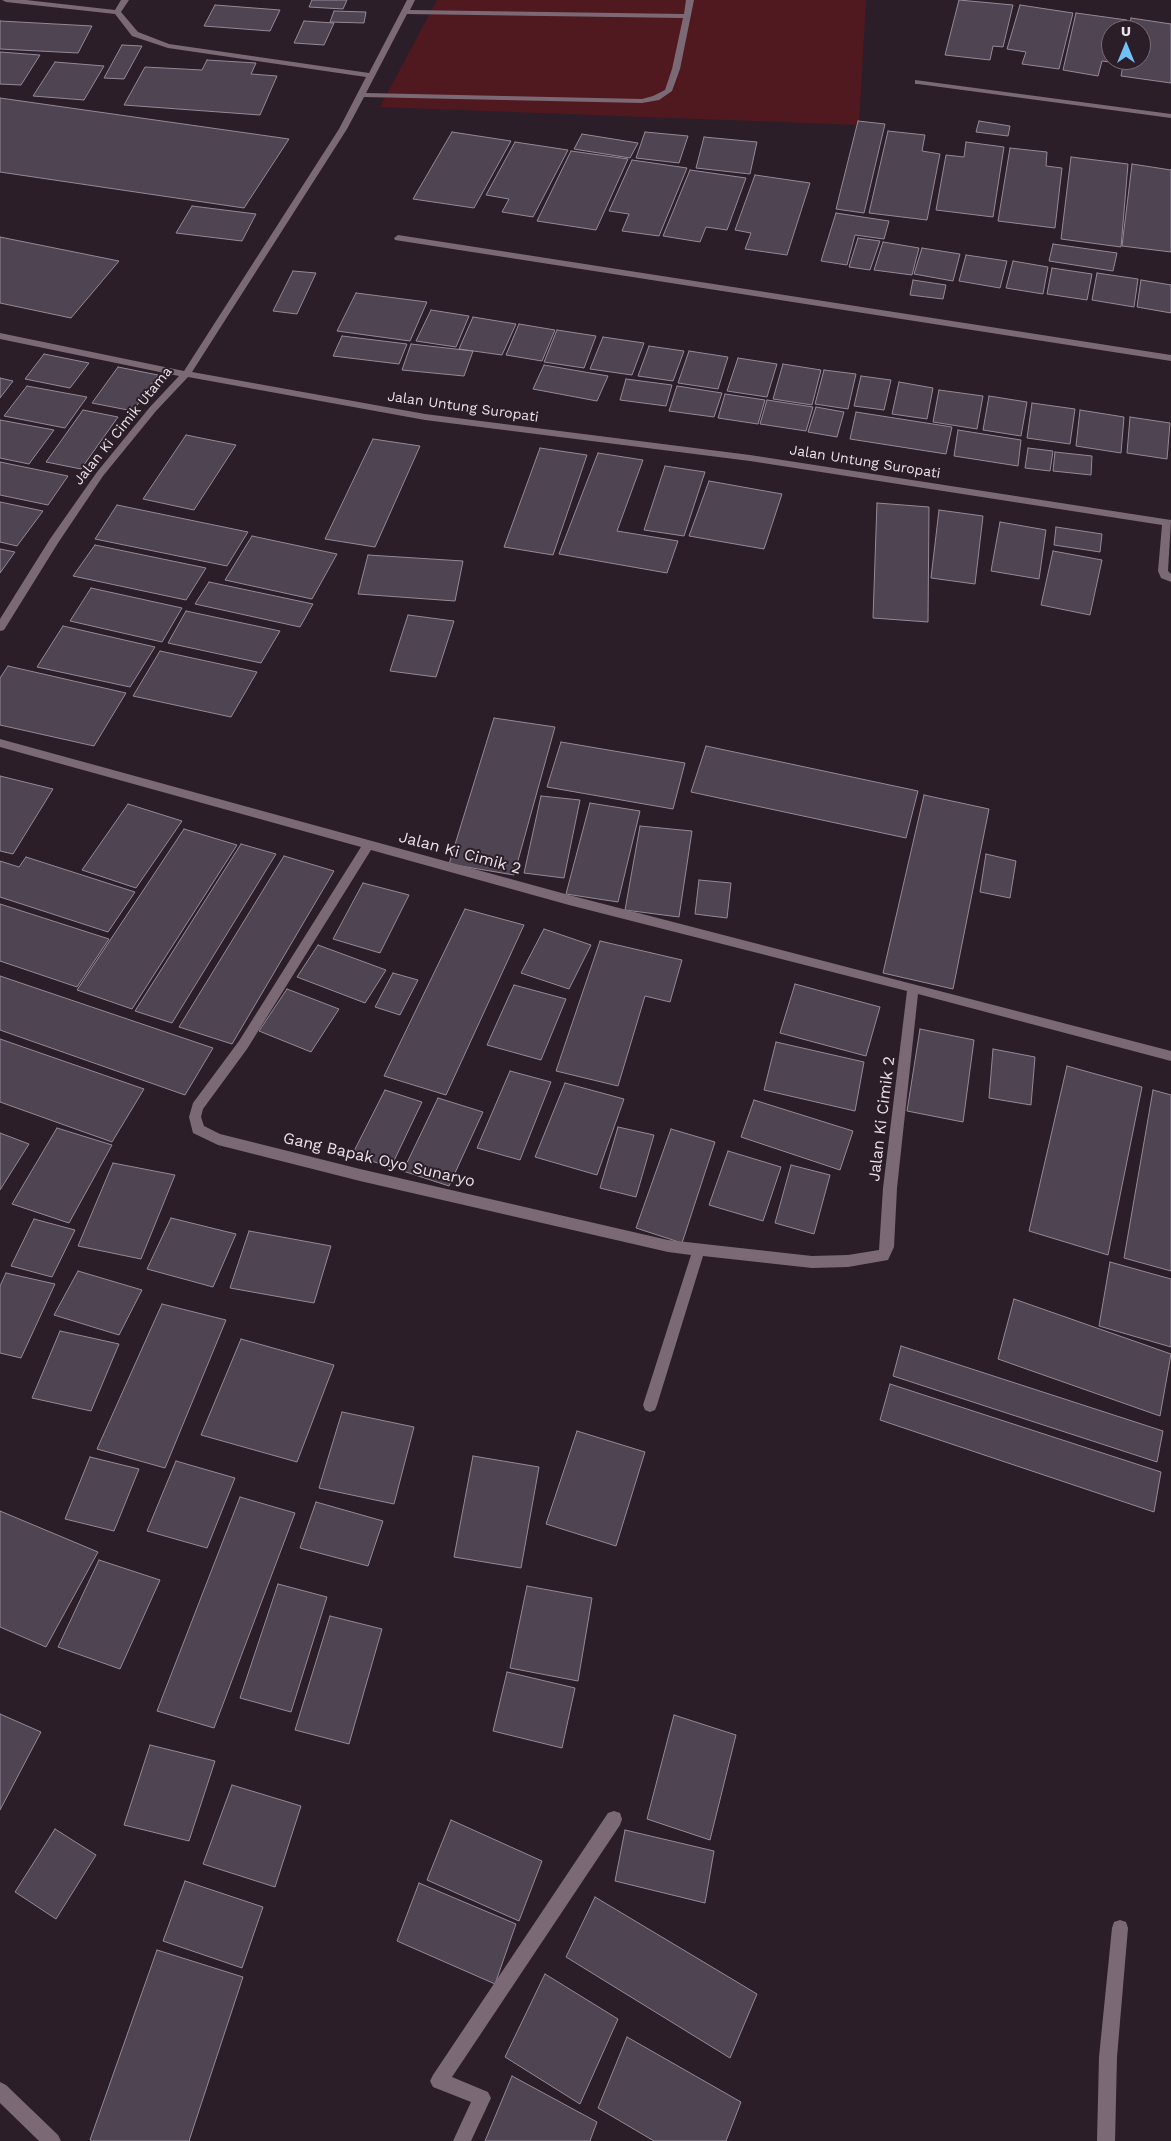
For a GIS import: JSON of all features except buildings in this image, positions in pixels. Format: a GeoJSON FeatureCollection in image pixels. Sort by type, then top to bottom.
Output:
{"type":"FeatureCollection","features":[{"type":"Feature","properties":{"kind":"street"},"geometry":{"type":"LineString","coordinates":[[6,0],[117,12],[135,34],[168,46],[372,76]]}},
{"type":"Feature","properties":{"kind":"street"},"geometry":{"type":"LineString","coordinates":[[117,12],[125,0]]}},
{"type":"Feature","properties":{"kind":"street"},"geometry":{"type":"LineString","coordinates":[[186,374],[343,129],[411,0]]}},
{"type":"Feature","properties":{"kind":"street"},"geometry":{"type":"LineString","coordinates":[[361,95],[642,101],[656,98],[668,91],[672,80],[690,0]]}},
{"type":"Feature","properties":{"kind":"street"},"geometry":{"type":"LineString","coordinates":[[405,12],[687,16]]}},
{"type":"Feature","properties":{"kind":"street"},"geometry":{"type":"LineString","coordinates":[[918,82],[1171,116]]}},
{"type":"Feature","properties":{"kind":"street"},"geometry":{"type":"LineString","coordinates":[[398,238],[1171,358]]}},
{"type":"Feature","properties":{"kind":"street","name":"Jalan Ki Cimik Utama"},"geometry":{"type":"LineString","coordinates":[[0,336],[186,374]]}},
{"type":"Feature","properties":{"kind":"street","name":"Jalan Ki Cimik Utama"},"geometry":{"type":"LineString","coordinates":[[0,627],[54,541],[100,474],[153,409],[186,374]]}},
{"type":"Feature","properties":{"kind":"street","name":"Jalan Untung Suropati"},"geometry":{"type":"LineString","coordinates":[[186,374],[426,417],[750,458],[1169,523]]}},
{"type":"Feature","properties":{"kind":"street"},"geometry":{"type":"LineString","coordinates":[[1169,523],[1163,571],[1165,576],[1171,578]]}},
{"type":"Feature","properties":{"kind":"street","name":"Jalan Ki Cimik 2"},"geometry":{"type":"LineString","coordinates":[[0,743],[569,900],[1171,1056]]}},
{"type":"Feature","properties":{"kind":"street","name":"Gang Bapak Oyo Sunaryo"},"geometry":{"type":"LineString","coordinates":[[368,845],[243,1045],[197,1108],[195,1117],[198,1129],[218,1139],[360,1175],[668,1246],[812,1262],[875,1259],[884,1254]]}},
{"type":"Feature","properties":{"kind":"street","name":"Jalan Ki Cimik 2"},"geometry":{"type":"LineString","coordinates":[[884,1254],[887,1247],[890,1188],[913,988]]}},
{"type":"Feature","properties":{"kind":"street"},"geometry":{"type":"LineString","coordinates":[[650,1405],[699,1249]]}},
{"type":"Feature","properties":{"kind":"street"},"geometry":{"type":"LineString","coordinates":[[462,2141],[482,2098],[438,2081],[614,1819]]}},
{"type":"Feature","properties":{"kind":"street"},"geometry":{"type":"LineString","coordinates":[[1106,2141],[1108,2057],[1120,1928]]}},
{"type":"Feature","properties":{"kind":"street"},"geometry":{"type":"LineString","coordinates":[[0,2091],[52,2141]]}},
{"type":"Feature","properties":{"kind":"shaded area"},"geometry":{"type":"Polygon","coordinates":[[[437,0],[866,0],[859,125],[380,107],[437,0]]]}}]}
